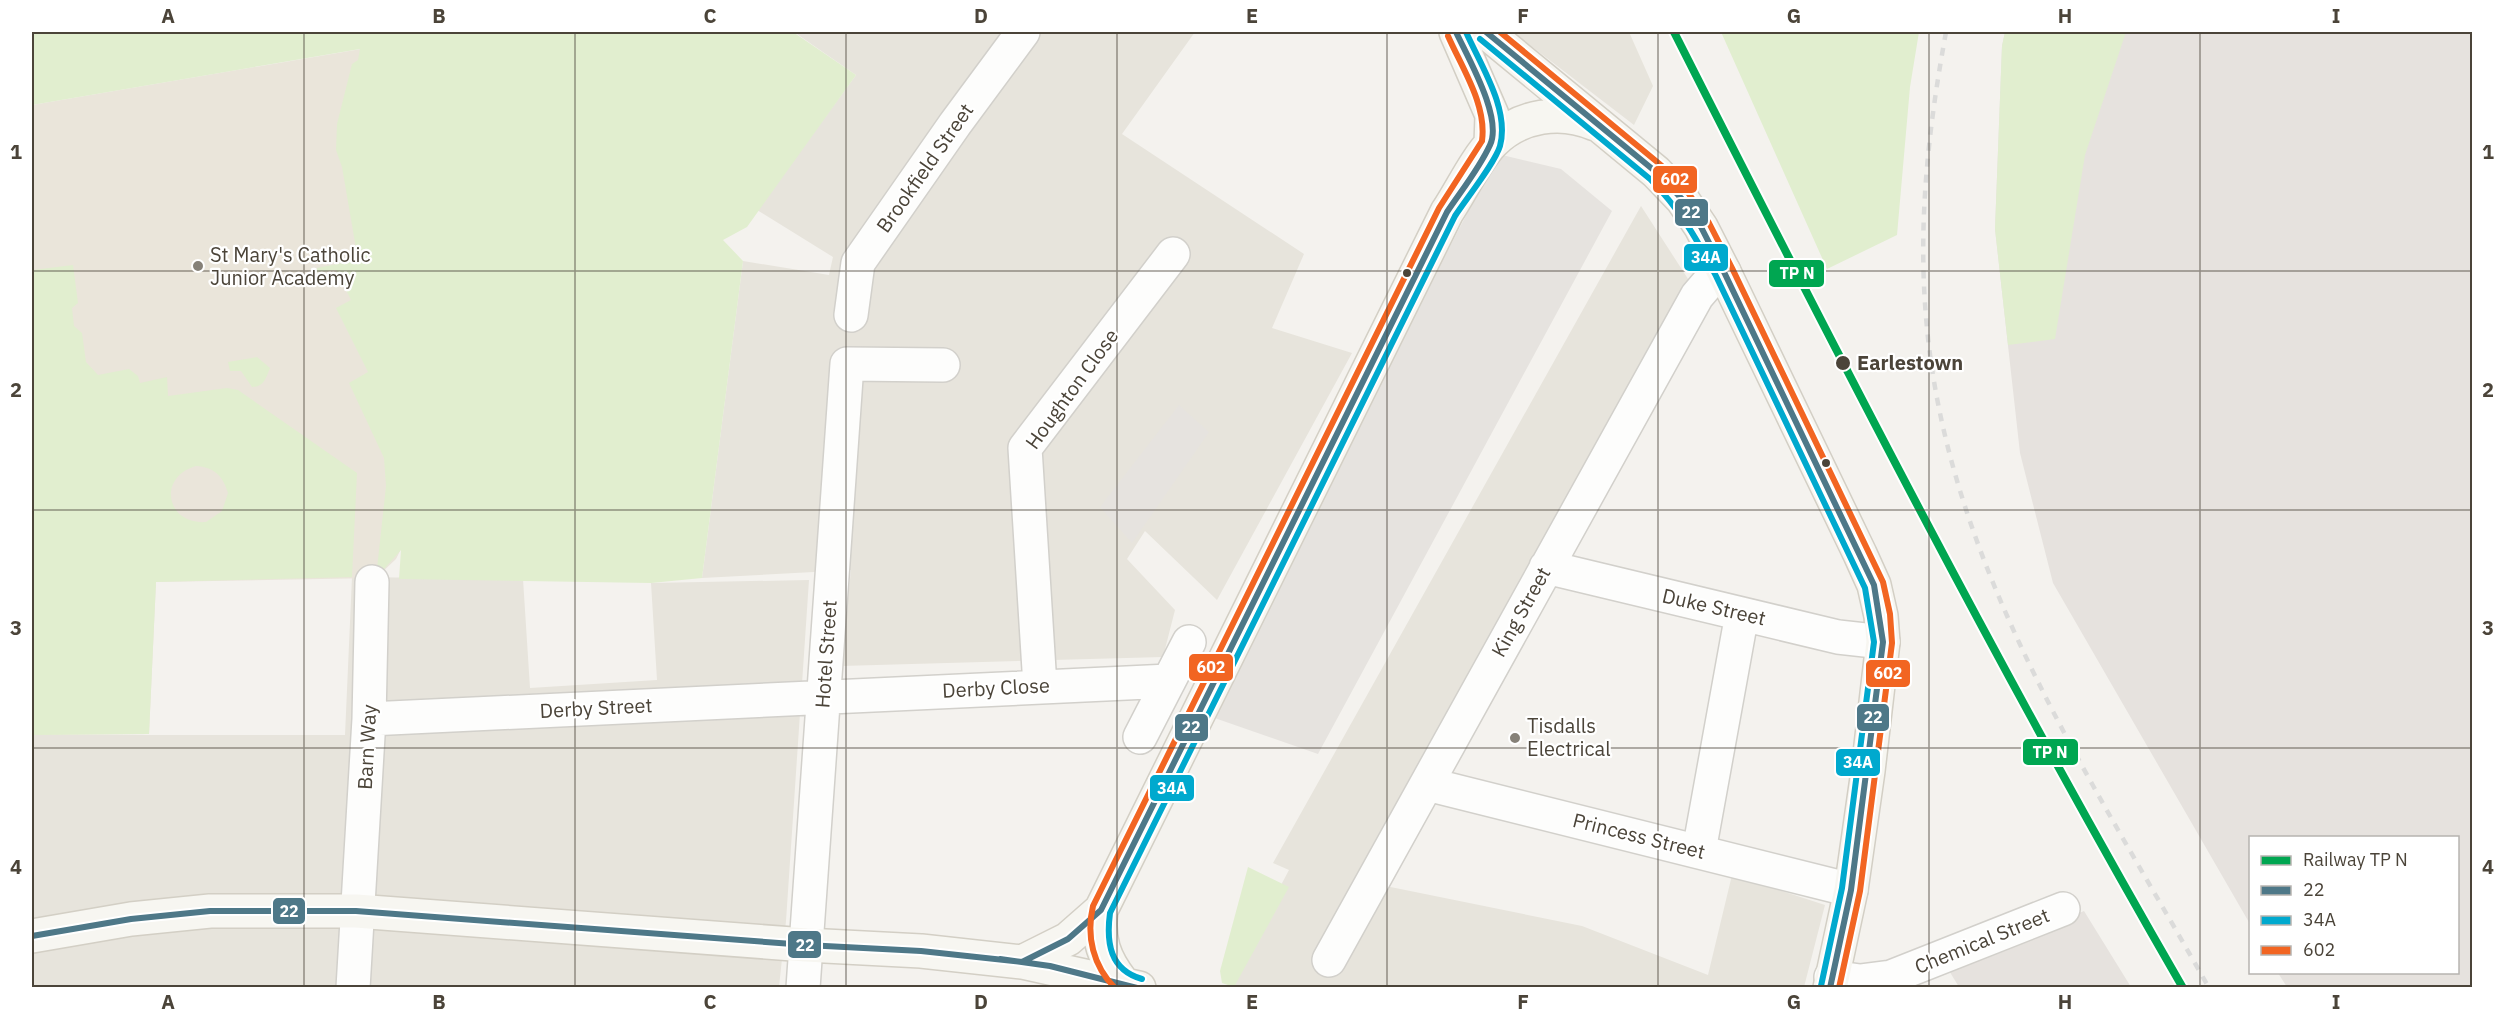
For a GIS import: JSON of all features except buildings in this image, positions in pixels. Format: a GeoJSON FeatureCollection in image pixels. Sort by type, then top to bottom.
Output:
{"type":"FeatureCollection","features":[{"type":"Feature","properties":{"kind":"street","name":"Brookfield Street"},"geometry":{"type":"LineString","coordinates":[[849,338],[858,263],[955,124],[1023,32]]}},
{"type":"Feature","properties":{"kind":"street"},"geometry":{"type":"LineString","coordinates":[[1456,32],[1492,115],[1491,144]]}},
{"type":"Feature","properties":{"kind":"street"},"geometry":{"type":"LineString","coordinates":[[1486,32],[1656,172],[1682,199],[1701,227],[1724,272],[1860,554],[1877,596],[1883,642],[1851,890],[1831,982]]}},
{"type":"Feature","properties":{"kind":"street"},"geometry":{"type":"LineString","coordinates":[[1130,985],[1108,965],[1098,929],[1101,910],[1447,212],[1491,144],[1516,127],[1546,116],[1576,116],[1597,125]]}},
{"type":"Feature","properties":{"kind":"street","name":"Houghton Close"},"geometry":{"type":"LineString","coordinates":[[1040,686],[1025,448],[1173,254]]}},
{"type":"Feature","properties":{"kind":"street","name":"King Street"},"geometry":{"type":"LineString","coordinates":[[1329,960],[1697,296],[1709,282],[1724,272]]}},
{"type":"Feature","properties":{"kind":"street"},"geometry":{"type":"LineString","coordinates":[[849,338],[943,365]]}},
{"type":"Feature","properties":{"kind":"street","name":"Hotel Street"},"geometry":{"type":"LineString","coordinates":[[803,987],[849,338]]}},
{"type":"Feature","properties":{"kind":"street","name":"Duke Street"},"geometry":{"type":"LineString","coordinates":[[1546,567],[1838,637],[1883,642]]}},
{"type":"Feature","properties":{"kind":"street","name":"Barn Way"},"geometry":{"type":"LineString","coordinates":[[353,987],[369,719],[372,582]]}},
{"type":"Feature","properties":{"kind":"street"},"geometry":{"type":"LineString","coordinates":[[1699,851],[1742,614]]}},
{"type":"Feature","properties":{"kind":"street"},"geometry":{"type":"LineString","coordinates":[[1140,737],[1189,642]]}},
{"type":"Feature","properties":{"kind":"street","name":"Derby Close"},"geometry":{"type":"LineString","coordinates":[[823,697],[1169,681]]}},
{"type":"Feature","properties":{"kind":"street","name":"Derby Street"},"geometry":{"type":"LineString","coordinates":[[369,719],[823,697]]}},
{"type":"Feature","properties":{"kind":"street","name":"Princess Street"},"geometry":{"type":"LineString","coordinates":[[1427,784],[1851,890]]}},
{"type":"Feature","properties":{"kind":"street","name":"Chemical Street"},"geometry":{"type":"LineString","coordinates":[[1831,982],[1935,975],[2063,909]]}},
{"type":"Feature","properties":{"kind":"street"},"geometry":{"type":"LineString","coordinates":[[32,936],[131,919],[210,910],[356,911],[806,945],[921,951],[1022,962],[1130,985]]}},
{"type":"Feature","properties":{"kind":"street"},"geometry":{"type":"LineString","coordinates":[[1022,962],[1068,939],[1101,910]]}},
{"type":"Feature","properties":{"kind":"shaded area"},"geometry":{"type":"Polygon","coordinates":[[[794,32],[1195,32],[1122,134],[1304,254],[1272,328],[1352,353],[1217,600],[1145,531],[1127,559],[1175,610],[1163,657],[841,666],[851,570],[702,578],[743,261],[829,275],[833,257],[757,210],[856,75],[794,32]]]}},
{"type":"Feature","properties":{"kind":"shaded area"},"geometry":{"type":"Polygon","coordinates":[[[1513,32],[1629,32],[1653,86],[1634,125],[1513,32]]]}},
{"type":"Feature","properties":{"kind":"shaded area"},"geometry":{"type":"Polygon","coordinates":[[[2005,32],[2472,32],[2472,987],[2287,987],[2279,974],[2459,974],[2459,836],[2249,836],[2249,922],[2053,583],[2020,453],[1995,229],[2002,46],[2005,32]]]}},
{"type":"Feature","properties":{"kind":"shaded area","name":"St Mary's Catholic Junior Academy"},"geometry":{"type":"Polygon","coordinates":[[[361,49],[345,129],[401,549],[396,559],[376,578],[156,582],[149,734],[32,735],[32,105],[361,49]]]}},
{"type":"Feature","properties":{"kind":"shaded area"},"geometry":{"type":"Polygon","coordinates":[[[1498,154],[1561,169],[1612,211],[1318,754],[1206,715],[1498,154]]]}},
{"type":"Feature","properties":{"kind":"shaded area"},"geometry":{"type":"Polygon","coordinates":[[[1641,206],[1690,282],[1356,880],[1582,926],[1708,975],[1732,875],[1825,905],[1804,987],[1233,988],[1228,985],[1289,870],[1273,863],[1641,206]]]}},
{"type":"Feature","properties":{"kind":"shaded area"},"geometry":{"type":"Polygon","coordinates":[[[1179,405],[1209,432],[1132,543],[1100,507],[1179,405]]]}},
{"type":"Feature","properties":{"kind":"shaded area"},"geometry":{"type":"Polygon","coordinates":[[[352,577],[523,579],[530,688],[657,680],[651,583],[809,580],[786,921],[779,987],[32,987],[32,735],[345,735],[352,577]]]}},
{"type":"Feature","properties":{"kind":"shaded area"},"geometry":{"type":"Polygon","coordinates":[[[2084,911],[2131,987],[1959,987],[1948,969],[2084,911]]]}},
{"type":"Feature","properties":{"kind":"green space"},"geometry":{"type":"Polygon","coordinates":[[[32,32],[793,32],[856,75],[747,227],[723,240],[743,261],[702,578],[651,583],[399,579],[401,550],[376,578],[386,486],[384,458],[349,383],[368,372],[336,308],[351,300],[336,270],[317,272],[317,268],[358,260],[342,167],[336,150],[337,124],[352,64],[358,60],[360,49],[32,105],[32,32]]]}},
{"type":"Feature","properties":{"kind":"green space"},"geometry":{"type":"Polygon","coordinates":[[[1721,32],[1919,32],[1910,87],[1897,235],[1827,269],[1721,32]]]}},
{"type":"Feature","properties":{"kind":"green space"},"geometry":{"type":"Polygon","coordinates":[[[2005,32],[2126,32],[2085,155],[2055,339],[2008,345],[1995,229],[2002,46],[2005,32]]]}},
{"type":"Feature","properties":{"kind":"green space"},"geometry":{"type":"Polygon","coordinates":[[[32,264],[33,270],[73,265],[78,303],[72,308],[74,326],[82,333],[86,362],[98,375],[129,369],[138,376],[140,383],[167,377],[168,396],[227,388],[238,390],[357,473],[352,577],[156,582],[149,734],[32,735],[32,264]],[[196,466],[175,480],[171,489],[171,499],[182,516],[192,521],[206,522],[222,511],[228,493],[223,482],[213,470],[196,466]]]}},
{"type":"Feature","properties":{"kind":"green space"},"geometry":{"type":"Polygon","coordinates":[[[257,357],[270,368],[264,381],[259,385],[252,387],[241,371],[230,371],[228,362],[257,357]]]}},
{"type":"Feature","properties":{"kind":"green space"},"geometry":{"type":"Polygon","coordinates":[[[1248,867],[1289,887],[1234,987],[1222,983],[1220,971],[1248,867]]]}},
{"type":"Feature","properties":{"kind":"railway"},"geometry":{"type":"LineString","coordinates":[[1946,32],[1929,142],[1924,216],[1924,291],[1927,328],[1941,418],[1964,504],[1995,589],[2074,752],[2209,988]]}},
{"type":"Feature","properties":{"kind":"transit line","name":"22"},"geometry":{"type":"LineString","coordinates":[[32,936],[131,919],[210,911],[356,911],[806,945],[921,951],[1022,962],[1068,939],[1101,910],[1447,212],[1490,145],[1493,133],[1488,104],[1456,32]]}},
{"type":"Feature","properties":{"kind":"transit line","name":"34A"},"geometry":{"type":"LineString","coordinates":[[1142,979],[1123,969],[1112,954],[1109,935],[1110,913],[1455,216],[1500,146],[1501,117],[1497,102],[1486,72],[1466,32]]}},
{"type":"Feature","properties":{"kind":"transit line","name":"22"},"geometry":{"type":"LineString","coordinates":[[1486,32],[1656,172],[1682,199],[1701,227],[1724,272],[1874,585],[1883,642],[1851,890],[1830,988]]}},
{"type":"Feature","properties":{"kind":"transit line","name":"602"},"geometry":{"type":"LineString","coordinates":[[1500,32],[1662,166],[1689,194],[1709,223],[1732,268],[1883,582],[1890,614],[1892,643],[1860,891],[1839,988]]}},
{"type":"Feature","properties":{"kind":"transit line"},"geometry":{"type":"LineString","coordinates":[[1674,32],[1985,633],[2183,988]]}},
{"type":"Feature","properties":{"kind":"transit line","name":"602"},"geometry":{"type":"LineString","coordinates":[[1115,988],[1101,970],[1093,950],[1090,928],[1093,906],[1439,208],[1482,141],[1483,127],[1477,100],[1448,36]]}},
{"type":"Feature","properties":{"kind":"transit line","name":"34A"},"geometry":{"type":"LineString","coordinates":[[1480,39],[1650,179],[1679,213],[1716,276],[1865,588],[1874,642],[1842,888],[1821,986]]}},
{"type":"Feature","properties":{"kind":"transit line","name":"22"},"geometry":{"type":"LineString","coordinates":[[1000,959],[1050,966],[1137,988]]}},
{"type":"Feature","properties":{"kind":"place","name":"St Mary's Catholic Junior Academy"},"geometry":{"type":"Point","coordinates":[198,266]}},
{"type":"Feature","properties":{"kind":"place","name":"Earlestown"},"geometry":{"type":"Point","coordinates":[1843,363]}},
{"type":"Feature","properties":{"kind":"place","name":"Tisdalls Electrical"},"geometry":{"type":"Point","coordinates":[1515,738]}}]}
